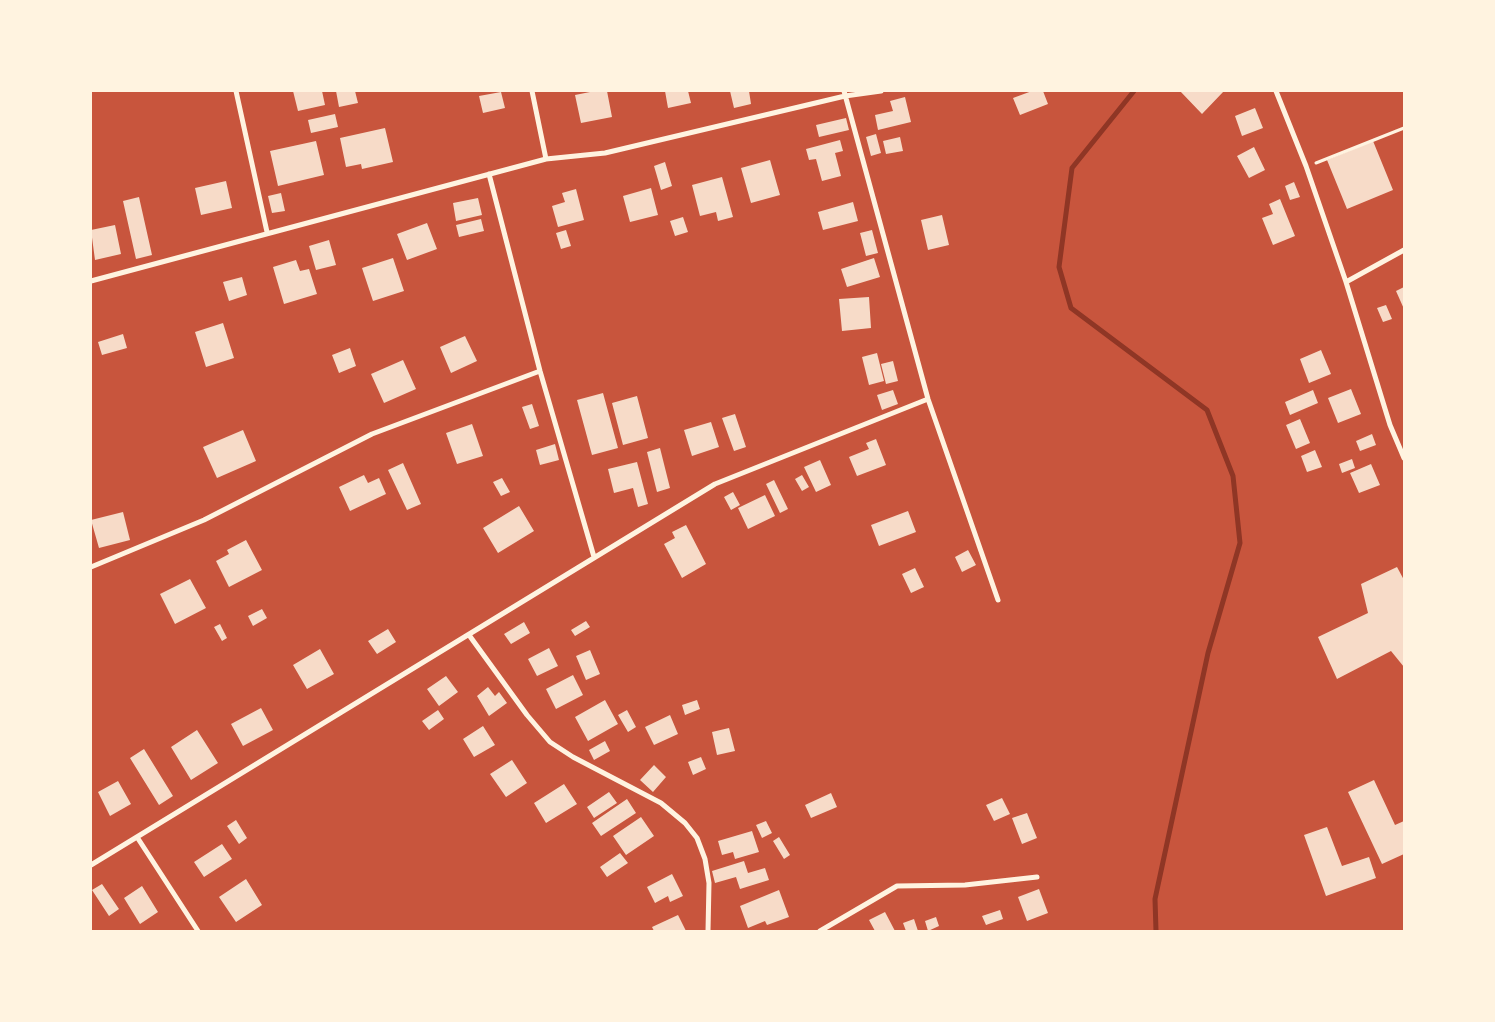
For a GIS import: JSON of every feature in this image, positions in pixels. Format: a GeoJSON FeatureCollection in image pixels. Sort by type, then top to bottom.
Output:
{"type":"FeatureCollection","features":[{"type":"Feature","properties":{"kind":"street"},"geometry":{"type":"LineString","coordinates":[[236,91],[267,232]]}},
{"type":"Feature","properties":{"kind":"street"},"geometry":{"type":"LineString","coordinates":[[532,91],[546,159]]}},
{"type":"Feature","properties":{"kind":"street"},"geometry":{"type":"LineString","coordinates":[[91,280],[546,159],[605,153],[844,94],[881,91]]}},
{"type":"Feature","properties":{"kind":"street"},"geometry":{"type":"LineString","coordinates":[[1276,91],[1306,166],[1346,282],[1390,425],[1404,458]]}},
{"type":"Feature","properties":{"kind":"street"},"geometry":{"type":"LineString","coordinates":[[844,94],[928,398],[998,600]]}},
{"type":"Feature","properties":{"kind":"street"},"geometry":{"type":"LineString","coordinates":[[489,174],[540,371],[594,557]]}},
{"type":"Feature","properties":{"kind":"street"},"geometry":{"type":"LineString","coordinates":[[1346,282],[1404,250]]}},
{"type":"Feature","properties":{"kind":"street"},"geometry":{"type":"LineString","coordinates":[[91,567],[204,520],[372,434],[540,371]]}},
{"type":"Feature","properties":{"kind":"street"},"geometry":{"type":"LineString","coordinates":[[91,865],[715,484],[928,398]]}},
{"type":"Feature","properties":{"kind":"street"},"geometry":{"type":"LineString","coordinates":[[469,635],[526,716],[550,742],[573,758],[662,803],[685,823],[696,838],[705,859],[709,883],[708,931]]}},
{"type":"Feature","properties":{"kind":"street"},"geometry":{"type":"LineString","coordinates":[[137,837],[198,931]]}},
{"type":"Feature","properties":{"kind":"street"},"geometry":{"type":"LineString","coordinates":[[820,931],[897,886],[965,884],[1037,877]]}},
{"type":"Feature","properties":{"kind":"path"},"geometry":{"type":"LineString","coordinates":[[1306,166],[1404,128]]}},
{"type":"Feature","properties":{"kind":"building"},"geometry":{"type":"Polygon","coordinates":[[[293,91],[322,91],[325,105],[298,111],[293,91]]]}},
{"type":"Feature","properties":{"kind":"building"},"geometry":{"type":"Polygon","coordinates":[[[336,91],[355,91],[358,103],[339,107],[336,91]]]}},
{"type":"Feature","properties":{"kind":"building"},"geometry":{"type":"Polygon","coordinates":[[[607,91],[612,117],[581,123],[575,95],[607,91]]]}},
{"type":"Feature","properties":{"kind":"building"},"geometry":{"type":"Polygon","coordinates":[[[665,91],[688,91],[691,103],[668,108],[665,91]]]}},
{"type":"Feature","properties":{"kind":"building"},"geometry":{"type":"Polygon","coordinates":[[[730,91],[749,91],[751,104],[734,108],[730,91]]]}},
{"type":"Feature","properties":{"kind":"building"},"geometry":{"type":"Polygon","coordinates":[[[1032,91],[1043,91],[1048,104],[1020,115],[1013,98],[1032,91]]]}},
{"type":"Feature","properties":{"kind":"building"},"geometry":{"type":"Polygon","coordinates":[[[1180,91],[1224,91],[1202,114],[1180,91]]]}},
{"type":"Feature","properties":{"kind":"building"},"geometry":{"type":"Polygon","coordinates":[[[501,92],[505,108],[483,113],[479,96],[501,92]]]}},
{"type":"Feature","properties":{"kind":"building"},"geometry":{"type":"Polygon","coordinates":[[[905,97],[911,122],[878,130],[875,115],[893,111],[890,101],[905,97]]]}},
{"type":"Feature","properties":{"kind":"building"},"geometry":{"type":"Polygon","coordinates":[[[1255,108],[1263,128],[1242,136],[1235,116],[1255,108]]]}},
{"type":"Feature","properties":{"kind":"building"},"geometry":{"type":"Polygon","coordinates":[[[335,114],[338,127],[311,133],[308,120],[335,114]]]}},
{"type":"Feature","properties":{"kind":"building"},"geometry":{"type":"Polygon","coordinates":[[[846,118],[849,130],[819,137],[816,125],[846,118]]]}},
{"type":"Feature","properties":{"kind":"building"},"geometry":{"type":"Polygon","coordinates":[[[385,128],[393,162],[362,169],[361,164],[346,167],[340,138],[385,128]]]}},
{"type":"Feature","properties":{"kind":"building"},"geometry":{"type":"Polygon","coordinates":[[[876,134],[881,153],[871,156],[866,137],[876,134]]]}},
{"type":"Feature","properties":{"kind":"building"},"geometry":{"type":"Polygon","coordinates":[[[900,137],[903,151],[886,154],[883,141],[900,137]]]}},
{"type":"Feature","properties":{"kind":"building"},"geometry":{"type":"Polygon","coordinates":[[[840,140],[843,151],[835,153],[841,176],[822,181],[816,159],[809,160],[806,149],[840,140]]]}},
{"type":"Feature","properties":{"kind":"building"},"geometry":{"type":"Polygon","coordinates":[[[316,141],[324,175],[278,186],[270,151],[316,141]]]}},
{"type":"Feature","properties":{"kind":"building"},"geometry":{"type":"Polygon","coordinates":[[[1373,141],[1393,190],[1347,209],[1327,160],[1373,141]]]}},
{"type":"Feature","properties":{"kind":"building"},"geometry":{"type":"Polygon","coordinates":[[[1254,147],[1265,170],[1249,178],[1237,156],[1254,147]]]}},
{"type":"Feature","properties":{"kind":"building"},"geometry":{"type":"Polygon","coordinates":[[[770,160],[780,195],[751,203],[741,168],[770,160]]]}},
{"type":"Feature","properties":{"kind":"building"},"geometry":{"type":"Polygon","coordinates":[[[665,162],[672,186],[661,190],[654,166],[665,162]]]}},
{"type":"Feature","properties":{"kind":"building"},"geometry":{"type":"Polygon","coordinates":[[[722,177],[733,217],[718,221],[716,212],[700,216],[692,185],[722,177]]]}},
{"type":"Feature","properties":{"kind":"building"},"geometry":{"type":"Polygon","coordinates":[[[226,181],[232,208],[201,215],[195,188],[226,181]]]}},
{"type":"Feature","properties":{"kind":"building"},"geometry":{"type":"Polygon","coordinates":[[[1294,182],[1300,197],[1290,200],[1285,186],[1294,182]]]}},
{"type":"Feature","properties":{"kind":"building"},"geometry":{"type":"Polygon","coordinates":[[[651,188],[658,215],[630,222],[623,196],[651,188]]]}},
{"type":"Feature","properties":{"kind":"building"},"geometry":{"type":"Polygon","coordinates":[[[576,189],[584,220],[558,227],[552,206],[565,202],[562,193],[576,189]]]}},
{"type":"Feature","properties":{"kind":"building"},"geometry":{"type":"Polygon","coordinates":[[[281,193],[285,211],[272,213],[268,196],[281,193]]]}},
{"type":"Feature","properties":{"kind":"building"},"geometry":{"type":"Polygon","coordinates":[[[139,197],[152,255],[136,259],[123,201],[139,197]]]}},
{"type":"Feature","properties":{"kind":"building"},"geometry":{"type":"Polygon","coordinates":[[[478,198],[482,215],[456,221],[453,203],[478,198]]]}},
{"type":"Feature","properties":{"kind":"building"},"geometry":{"type":"Polygon","coordinates":[[[1280,199],[1295,236],[1273,245],[1262,218],[1273,214],[1269,204],[1280,199]]]}},
{"type":"Feature","properties":{"kind":"building"},"geometry":{"type":"Polygon","coordinates":[[[853,202],[858,221],[823,230],[818,212],[853,202]]]}},
{"type":"Feature","properties":{"kind":"building"},"geometry":{"type":"Polygon","coordinates":[[[942,215],[949,245],[928,250],[921,220],[942,215]]]}},
{"type":"Feature","properties":{"kind":"building"},"geometry":{"type":"Polygon","coordinates":[[[683,217],[688,232],[675,236],[670,221],[683,217]]]}},
{"type":"Feature","properties":{"kind":"building"},"geometry":{"type":"Polygon","coordinates":[[[481,219],[484,231],[459,237],[456,225],[481,219]]]}},
{"type":"Feature","properties":{"kind":"building"},"geometry":{"type":"Polygon","coordinates":[[[427,223],[437,249],[407,260],[397,234],[427,223]]]}},
{"type":"Feature","properties":{"kind":"building"},"geometry":{"type":"Polygon","coordinates":[[[115,225],[121,254],[95,260],[91,230],[115,225]]]}},
{"type":"Feature","properties":{"kind":"building"},"geometry":{"type":"Polygon","coordinates":[[[566,230],[571,246],[561,249],[556,233],[566,230]]]}},
{"type":"Feature","properties":{"kind":"building"},"geometry":{"type":"Polygon","coordinates":[[[872,230],[878,253],[866,256],[860,233],[872,230]]]}},
{"type":"Feature","properties":{"kind":"building"},"geometry":{"type":"Polygon","coordinates":[[[329,240],[336,265],[316,270],[309,246],[329,240]]]}},
{"type":"Feature","properties":{"kind":"building"},"geometry":{"type":"Polygon","coordinates":[[[393,258],[404,291],[373,301],[362,268],[393,258]]]}},
{"type":"Feature","properties":{"kind":"building"},"geometry":{"type":"Polygon","coordinates":[[[874,258],[880,277],[847,287],[841,269],[874,258]]]}},
{"type":"Feature","properties":{"kind":"building"},"geometry":{"type":"Polygon","coordinates":[[[296,260],[300,271],[309,269],[317,294],[284,304],[273,267],[296,260]]]}},
{"type":"Feature","properties":{"kind":"building"},"geometry":{"type":"Polygon","coordinates":[[[242,277],[247,295],[229,301],[223,282],[242,277]]]}},
{"type":"Feature","properties":{"kind":"building"},"geometry":{"type":"Polygon","coordinates":[[[1404,287],[1404,309],[1396,291],[1404,287]]]}},
{"type":"Feature","properties":{"kind":"building"},"geometry":{"type":"Polygon","coordinates":[[[869,297],[871,328],[842,331],[839,299],[869,297]]]}},
{"type":"Feature","properties":{"kind":"building"},"geometry":{"type":"Polygon","coordinates":[[[1386,305],[1392,319],[1383,322],[1377,308],[1386,305]]]}},
{"type":"Feature","properties":{"kind":"building"},"geometry":{"type":"Polygon","coordinates":[[[223,323],[234,358],[206,367],[195,332],[223,323]]]}},
{"type":"Feature","properties":{"kind":"building"},"geometry":{"type":"Polygon","coordinates":[[[123,334],[127,348],[102,355],[98,342],[123,334]]]}},
{"type":"Feature","properties":{"kind":"building"},"geometry":{"type":"Polygon","coordinates":[[[465,336],[477,361],[451,373],[440,347],[465,336]]]}},
{"type":"Feature","properties":{"kind":"building"},"geometry":{"type":"Polygon","coordinates":[[[350,348],[356,366],[339,373],[332,355],[350,348]]]}},
{"type":"Feature","properties":{"kind":"building"},"geometry":{"type":"Polygon","coordinates":[[[1321,350],[1331,374],[1309,383],[1300,359],[1321,350]]]}},
{"type":"Feature","properties":{"kind":"building"},"geometry":{"type":"Polygon","coordinates":[[[877,353],[884,381],[869,385],[862,357],[877,353]]]}},
{"type":"Feature","properties":{"kind":"building"},"geometry":{"type":"Polygon","coordinates":[[[403,360],[416,389],[384,403],[371,374],[403,360]]]}},
{"type":"Feature","properties":{"kind":"building"},"geometry":{"type":"Polygon","coordinates":[[[893,361],[898,381],[886,384],[881,364],[893,361]]]}},
{"type":"Feature","properties":{"kind":"building"},"geometry":{"type":"Polygon","coordinates":[[[1351,389],[1361,414],[1338,423],[1328,398],[1351,389]]]}},
{"type":"Feature","properties":{"kind":"building"},"geometry":{"type":"Polygon","coordinates":[[[893,390],[898,404],[882,410],[877,395],[893,390]]]}},
{"type":"Feature","properties":{"kind":"building"},"geometry":{"type":"Polygon","coordinates":[[[1313,390],[1318,403],[1290,415],[1285,402],[1313,390]]]}},
{"type":"Feature","properties":{"kind":"building"},"geometry":{"type":"Polygon","coordinates":[[[603,393],[618,448],[592,455],[577,400],[603,393]]]}},
{"type":"Feature","properties":{"kind":"building"},"geometry":{"type":"Polygon","coordinates":[[[637,396],[648,438],[623,445],[612,403],[637,396]]]}},
{"type":"Feature","properties":{"kind":"building"},"geometry":{"type":"Polygon","coordinates":[[[532,404],[539,426],[530,429],[522,407],[532,404]]]}},
{"type":"Feature","properties":{"kind":"building"},"geometry":{"type":"Polygon","coordinates":[[[735,414],[746,447],[734,451],[722,418],[735,414]]]}},
{"type":"Feature","properties":{"kind":"building"},"geometry":{"type":"Polygon","coordinates":[[[1300,419],[1310,443],[1296,449],[1286,425],[1300,419]]]}},
{"type":"Feature","properties":{"kind":"building"},"geometry":{"type":"Polygon","coordinates":[[[711,422],[719,447],[692,456],[684,430],[711,422]]]}},
{"type":"Feature","properties":{"kind":"building"},"geometry":{"type":"Polygon","coordinates":[[[472,424],[483,456],[457,464],[446,433],[472,424]]]}},
{"type":"Feature","properties":{"kind":"building"},"geometry":{"type":"Polygon","coordinates":[[[243,430],[256,461],[217,478],[203,447],[243,430]]]}},
{"type":"Feature","properties":{"kind":"building"},"geometry":{"type":"Polygon","coordinates":[[[1372,434],[1376,445],[1360,451],[1356,441],[1372,434]]]}},
{"type":"Feature","properties":{"kind":"building"},"geometry":{"type":"Polygon","coordinates":[[[876,439],[886,465],[857,476],[849,457],[869,449],[866,443],[876,439]]]}},
{"type":"Feature","properties":{"kind":"building"},"geometry":{"type":"Polygon","coordinates":[[[555,444],[559,460],[540,465],[536,450],[555,444]]]}},
{"type":"Feature","properties":{"kind":"building"},"geometry":{"type":"Polygon","coordinates":[[[660,448],[670,488],[657,492],[647,452],[660,448]]]}},
{"type":"Feature","properties":{"kind":"building"},"geometry":{"type":"Polygon","coordinates":[[[1315,450],[1322,467],[1307,472],[1301,456],[1315,450]]]}},
{"type":"Feature","properties":{"kind":"building"},"geometry":{"type":"Polygon","coordinates":[[[1352,459],[1355,468],[1342,473],[1339,464],[1352,459]]]}},
{"type":"Feature","properties":{"kind":"building"},"geometry":{"type":"Polygon","coordinates":[[[820,460],[831,485],[816,492],[804,467],[820,460]]]}},
{"type":"Feature","properties":{"kind":"building"},"geometry":{"type":"Polygon","coordinates":[[[637,462],[648,504],[638,507],[633,488],[614,493],[608,469],[637,462]]]}},
{"type":"Feature","properties":{"kind":"building"},"geometry":{"type":"Polygon","coordinates":[[[403,463],[421,504],[407,510],[388,470],[403,463]]]}},
{"type":"Feature","properties":{"kind":"building"},"geometry":{"type":"Polygon","coordinates":[[[1371,464],[1380,485],[1359,493],[1350,473],[1371,464]]]}},
{"type":"Feature","properties":{"kind":"building"},"geometry":{"type":"Polygon","coordinates":[[[364,475],[368,483],[379,478],[386,494],[350,511],[339,487],[364,475]]]}},
{"type":"Feature","properties":{"kind":"building"},"geometry":{"type":"Polygon","coordinates":[[[802,475],[809,487],[802,491],[795,479],[802,475]]]}},
{"type":"Feature","properties":{"kind":"building"},"geometry":{"type":"Polygon","coordinates":[[[502,478],[510,492],[501,496],[493,482],[502,478]]]}},
{"type":"Feature","properties":{"kind":"building"},"geometry":{"type":"Polygon","coordinates":[[[774,480],[788,509],[780,513],[766,484],[774,480]]]}},
{"type":"Feature","properties":{"kind":"building"},"geometry":{"type":"Polygon","coordinates":[[[733,492],[740,505],[731,510],[724,497],[733,492]]]}},
{"type":"Feature","properties":{"kind":"building"},"geometry":{"type":"Polygon","coordinates":[[[765,495],[775,516],[748,529],[738,508],[765,495]]]}},
{"type":"Feature","properties":{"kind":"building"},"geometry":{"type":"Polygon","coordinates":[[[519,506],[534,531],[498,553],[483,528],[519,506]]]}},
{"type":"Feature","properties":{"kind":"building"},"geometry":{"type":"Polygon","coordinates":[[[908,511],[916,532],[879,546],[871,525],[908,511]]]}},
{"type":"Feature","properties":{"kind":"building"},"geometry":{"type":"Polygon","coordinates":[[[123,512],[130,540],[99,548],[91,520],[123,512]]]}},
{"type":"Feature","properties":{"kind":"building"},"geometry":{"type":"Polygon","coordinates":[[[686,525],[706,564],[682,578],[664,544],[675,538],[672,532],[686,525]]]}},
{"type":"Feature","properties":{"kind":"building"},"geometry":{"type":"Polygon","coordinates":[[[246,540],[262,570],[229,587],[216,561],[229,554],[227,550],[246,540]]]}},
{"type":"Feature","properties":{"kind":"building"},"geometry":{"type":"Polygon","coordinates":[[[968,550],[976,565],[962,572],[955,557],[968,550]]]}},
{"type":"Feature","properties":{"kind":"building"},"geometry":{"type":"Polygon","coordinates":[[[1397,567],[1404,580],[1404,667],[1391,651],[1337,679],[1318,637],[1368,613],[1361,584],[1397,567]]]}},
{"type":"Feature","properties":{"kind":"building"},"geometry":{"type":"Polygon","coordinates":[[[915,568],[924,587],[911,593],[902,574],[915,568]]]}},
{"type":"Feature","properties":{"kind":"building"},"geometry":{"type":"Polygon","coordinates":[[[190,579],[206,608],[175,624],[160,594],[190,579]]]}},
{"type":"Feature","properties":{"kind":"building"},"geometry":{"type":"Polygon","coordinates":[[[262,609],[267,618],[253,626],[248,616],[262,609]]]}},
{"type":"Feature","properties":{"kind":"building"},"geometry":{"type":"Polygon","coordinates":[[[586,621],[590,627],[575,636],[571,630],[586,621]]]}},
{"type":"Feature","properties":{"kind":"building"},"geometry":{"type":"Polygon","coordinates":[[[524,622],[530,633],[511,644],[504,634],[524,622]]]}},
{"type":"Feature","properties":{"kind":"building"},"geometry":{"type":"Polygon","coordinates":[[[220,624],[227,638],[222,641],[214,627],[220,624]]]}},
{"type":"Feature","properties":{"kind":"building"},"geometry":{"type":"Polygon","coordinates":[[[388,629],[396,642],[377,654],[368,641],[388,629]]]}},
{"type":"Feature","properties":{"kind":"building"},"geometry":{"type":"Polygon","coordinates":[[[549,648],[558,666],[537,676],[528,659],[549,648]]]}},
{"type":"Feature","properties":{"kind":"building"},"geometry":{"type":"Polygon","coordinates":[[[320,649],[334,674],[307,689],[293,665],[320,649]]]}},
{"type":"Feature","properties":{"kind":"building"},"geometry":{"type":"Polygon","coordinates":[[[590,650],[600,674],[586,680],[576,656],[590,650]]]}},
{"type":"Feature","properties":{"kind":"building"},"geometry":{"type":"Polygon","coordinates":[[[573,675],[583,695],[556,709],[546,689],[573,675]]]}},
{"type":"Feature","properties":{"kind":"building"},"geometry":{"type":"Polygon","coordinates":[[[446,676],[458,692],[439,706],[427,689],[446,676]]]}},
{"type":"Feature","properties":{"kind":"building"},"geometry":{"type":"Polygon","coordinates":[[[488,687],[495,696],[499,692],[507,703],[489,716],[477,696],[488,687]]]}},
{"type":"Feature","properties":{"kind":"building"},"geometry":{"type":"Polygon","coordinates":[[[605,700],[618,724],[588,741],[575,717],[605,700]]]}},
{"type":"Feature","properties":{"kind":"building"},"geometry":{"type":"Polygon","coordinates":[[[697,700],[700,709],[685,715],[682,705],[697,700]]]}},
{"type":"Feature","properties":{"kind":"building"},"geometry":{"type":"Polygon","coordinates":[[[261,708],[273,730],[243,746],[231,724],[261,708]]]}},
{"type":"Feature","properties":{"kind":"building"},"geometry":{"type":"Polygon","coordinates":[[[438,710],[444,719],[429,730],[422,721],[438,710]]]}},
{"type":"Feature","properties":{"kind":"building"},"geometry":{"type":"Polygon","coordinates":[[[627,710],[636,727],[628,732],[618,715],[627,710]]]}},
{"type":"Feature","properties":{"kind":"building"},"geometry":{"type":"Polygon","coordinates":[[[670,715],[678,734],[654,745],[645,727],[670,715]]]}},
{"type":"Feature","properties":{"kind":"building"},"geometry":{"type":"Polygon","coordinates":[[[483,726],[495,745],[474,757],[463,739],[483,726]]]}},
{"type":"Feature","properties":{"kind":"building"},"geometry":{"type":"Polygon","coordinates":[[[729,728],[735,751],[717,755],[712,732],[729,728]]]}},
{"type":"Feature","properties":{"kind":"building"},"geometry":{"type":"Polygon","coordinates":[[[197,730],[218,763],[191,780],[171,747],[197,730]]]}},
{"type":"Feature","properties":{"kind":"building"},"geometry":{"type":"Polygon","coordinates":[[[605,741],[610,751],[594,760],[589,750],[605,741]]]}},
{"type":"Feature","properties":{"kind":"building"},"geometry":{"type":"Polygon","coordinates":[[[144,749],[173,796],[159,805],[130,758],[144,749]]]}},
{"type":"Feature","properties":{"kind":"building"},"geometry":{"type":"Polygon","coordinates":[[[701,757],[706,769],[693,775],[688,762],[701,757]]]}},
{"type":"Feature","properties":{"kind":"building"},"geometry":{"type":"Polygon","coordinates":[[[512,760],[527,783],[506,797],[490,774],[512,760]]]}},
{"type":"Feature","properties":{"kind":"building"},"geometry":{"type":"Polygon","coordinates":[[[654,765],[666,777],[653,792],[640,780],[654,765]]]}},
{"type":"Feature","properties":{"kind":"building"},"geometry":{"type":"Polygon","coordinates":[[[1374,780],[1395,825],[1404,821],[1404,854],[1382,864],[1348,792],[1374,780]]]}},
{"type":"Feature","properties":{"kind":"building"},"geometry":{"type":"Polygon","coordinates":[[[118,781],[131,804],[110,816],[98,792],[118,781]]]}},
{"type":"Feature","properties":{"kind":"building"},"geometry":{"type":"Polygon","coordinates":[[[564,784],[577,804],[546,823],[534,803],[564,784]]]}},
{"type":"Feature","properties":{"kind":"building"},"geometry":{"type":"Polygon","coordinates":[[[609,792],[617,803],[594,818],[587,807],[609,792]]]}},
{"type":"Feature","properties":{"kind":"building"},"geometry":{"type":"Polygon","coordinates":[[[831,793],[837,807],[811,818],[805,805],[831,793]]]}},
{"type":"Feature","properties":{"kind":"building"},"geometry":{"type":"Polygon","coordinates":[[[1002,798],[1010,814],[994,821],[986,805],[1002,798]]]}},
{"type":"Feature","properties":{"kind":"building"},"geometry":{"type":"Polygon","coordinates":[[[627,799],[636,813],[601,836],[592,823],[627,799]]]}},
{"type":"Feature","properties":{"kind":"building"},"geometry":{"type":"Polygon","coordinates":[[[1027,813],[1037,838],[1022,844],[1012,818],[1027,813]]]}},
{"type":"Feature","properties":{"kind":"building"},"geometry":{"type":"Polygon","coordinates":[[[641,817],[654,836],[626,855],[613,836],[641,817]]]}},
{"type":"Feature","properties":{"kind":"building"},"geometry":{"type":"Polygon","coordinates":[[[236,820],[247,838],[239,844],[227,826],[236,820]]]}},
{"type":"Feature","properties":{"kind":"building"},"geometry":{"type":"Polygon","coordinates":[[[766,821],[772,833],[762,838],[756,825],[766,821]]]}},
{"type":"Feature","properties":{"kind":"building"},"geometry":{"type":"Polygon","coordinates":[[[1327,827],[1342,866],[1369,857],[1376,878],[1326,896],[1304,835],[1327,827]]]}},
{"type":"Feature","properties":{"kind":"building"},"geometry":{"type":"Polygon","coordinates":[[[752,831],[759,852],[735,859],[733,852],[722,855],[718,841],[752,831]]]}},
{"type":"Feature","properties":{"kind":"building"},"geometry":{"type":"Polygon","coordinates":[[[779,837],[790,855],[784,859],[773,841],[779,837]]]}},
{"type":"Feature","properties":{"kind":"building"},"geometry":{"type":"Polygon","coordinates":[[[222,844],[232,859],[204,877],[194,862],[222,844]]]}},
{"type":"Feature","properties":{"kind":"building"},"geometry":{"type":"Polygon","coordinates":[[[620,853],[628,863],[607,877],[600,867],[620,853]]]}},
{"type":"Feature","properties":{"kind":"building"},"geometry":{"type":"Polygon","coordinates":[[[744,861],[748,873],[765,868],[769,880],[740,889],[736,877],[715,883],[712,871],[744,861]]]}},
{"type":"Feature","properties":{"kind":"building"},"geometry":{"type":"Polygon","coordinates":[[[672,874],[683,896],[670,902],[668,896],[655,903],[647,887],[672,874]]]}},
{"type":"Feature","properties":{"kind":"building"},"geometry":{"type":"Polygon","coordinates":[[[246,879],[262,905],[236,922],[219,897],[246,879]]]}},
{"type":"Feature","properties":{"kind":"building"},"geometry":{"type":"Polygon","coordinates":[[[102,884],[119,909],[109,916],[92,890],[102,884]]]}},
{"type":"Feature","properties":{"kind":"building"},"geometry":{"type":"Polygon","coordinates":[[[142,886],[158,912],[140,924],[124,898],[142,886]]]}},
{"type":"Feature","properties":{"kind":"building"},"geometry":{"type":"Polygon","coordinates":[[[1039,889],[1048,913],[1027,921],[1018,897],[1039,889]]]}},
{"type":"Feature","properties":{"kind":"building"},"geometry":{"type":"Polygon","coordinates":[[[779,890],[789,917],[767,925],[765,921],[748,928],[740,906],[779,890]]]}},
{"type":"Feature","properties":{"kind":"building"},"geometry":{"type":"Polygon","coordinates":[[[1000,910],[1003,919],[986,925],[982,916],[1000,910]]]}},
{"type":"Feature","properties":{"kind":"building"},"geometry":{"type":"Polygon","coordinates":[[[885,912],[895,931],[875,931],[869,920],[885,912]]]}},
{"type":"Feature","properties":{"kind":"building"},"geometry":{"type":"Polygon","coordinates":[[[678,915],[686,931],[654,931],[652,927],[678,915]]]}},
{"type":"Feature","properties":{"kind":"building"},"geometry":{"type":"Polygon","coordinates":[[[936,917],[939,926],[928,931],[925,921],[936,917]]]}},
{"type":"Feature","properties":{"kind":"building"},"geometry":{"type":"Polygon","coordinates":[[[914,919],[918,931],[906,931],[903,923],[914,919]]]}},
{"type":"Feature","properties":{"kind":"waterway"},"geometry":{"type":"LineString","coordinates":[[1134,91],[1072,168],[1059,267],[1071,308],[1207,410],[1233,476],[1240,543],[1208,653],[1155,899],[1156,931]]}}]}
